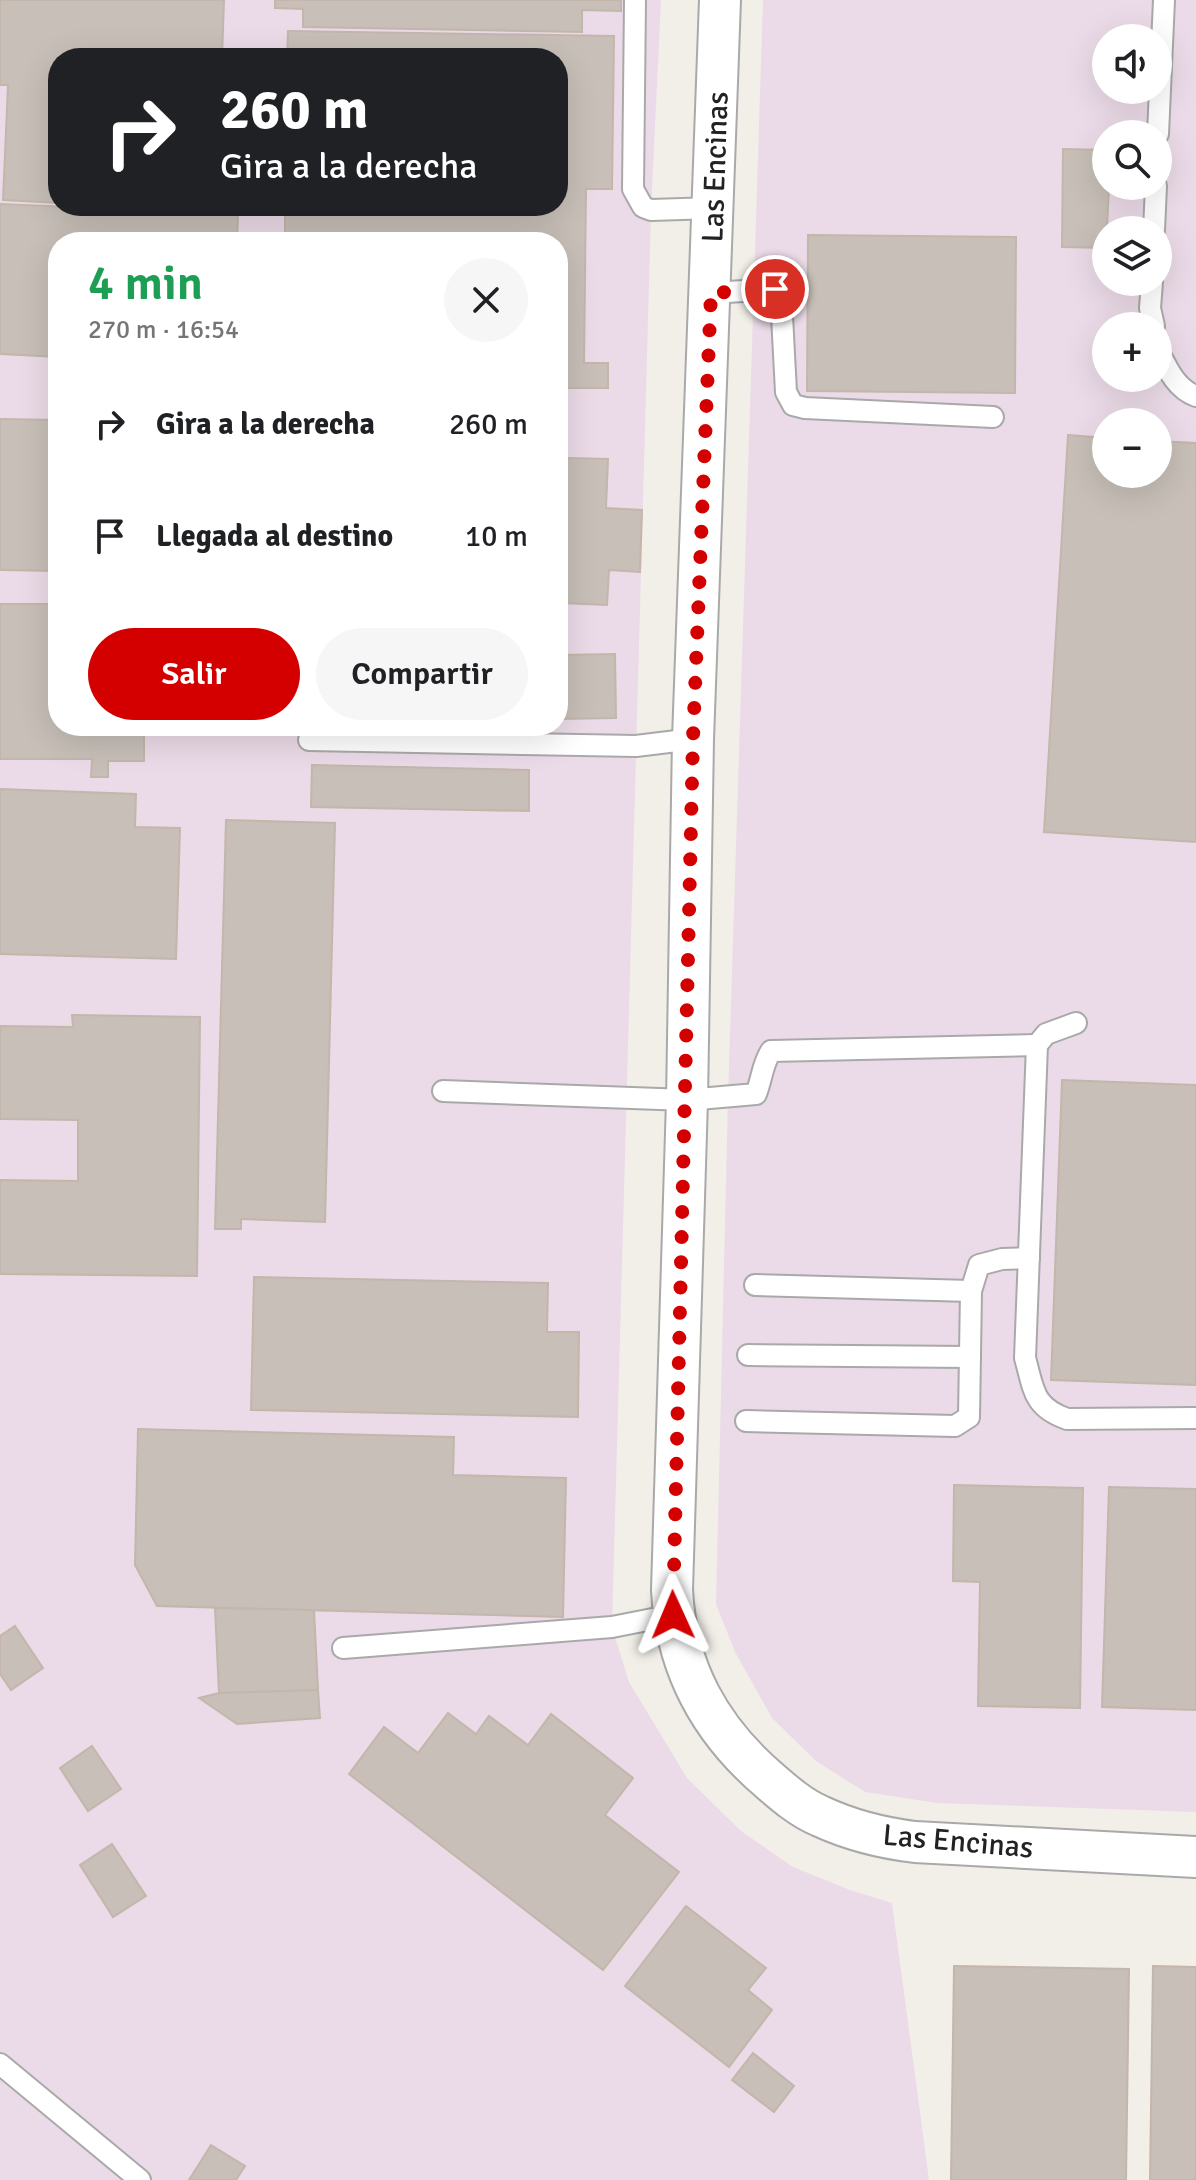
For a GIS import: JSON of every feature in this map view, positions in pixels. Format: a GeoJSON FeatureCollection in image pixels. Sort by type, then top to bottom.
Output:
{"type":"FeatureCollection","features":[{"type":"Feature","properties":{"kind":"street","name":"Las Encinas"},"geometry":{"type":"LineString","coordinates":[[720,0],[693,739],[687,1100],[672,1590],[679,1644],[690,1678],[709,1713],[735,1747],[788,1797],[817,1815],[888,1839],[915,1842],[1196,1857]]}},
{"type":"Feature","properties":{"kind":"lane"},"geometry":{"type":"LineString","coordinates":[[635,0],[633,189],[643,207],[651,210],[714,208]]}},
{"type":"Feature","properties":{"kind":"lane"},"geometry":{"type":"LineString","coordinates":[[1159,120],[1164,0]]}},
{"type":"Feature","properties":{"kind":"lane"},"geometry":{"type":"LineString","coordinates":[[711,293],[775,289],[781,297],[786,392],[793,405],[993,417]]}},
{"type":"Feature","properties":{"kind":"lane"},"geometry":{"type":"LineString","coordinates":[[1172,378],[1196,396]]}},
{"type":"Feature","properties":{"kind":"lane"},"geometry":{"type":"LineString","coordinates":[[309,740],[636,746],[693,739]]}},
{"type":"Feature","properties":{"kind":"lane"},"geometry":{"type":"LineString","coordinates":[[1076,1023],[1046,1034],[1037,1045],[1025,1358],[1036,1399],[1050,1413],[1067,1419],[1196,1418]]}},
{"type":"Feature","properties":{"kind":"lane"},"geometry":{"type":"LineString","coordinates":[[443,1091],[687,1100],[756,1094],[762,1079],[763,1063],[771,1051],[1037,1045]]}},
{"type":"Feature","properties":{"kind":"lane"},"geometry":{"type":"LineString","coordinates":[[746,1421],[955,1426],[969,1417],[971,1291],[979,1265],[1002,1259],[1029,1258]]}},
{"type":"Feature","properties":{"kind":"lane"},"geometry":{"type":"LineString","coordinates":[[755,1285],[971,1291]]}},
{"type":"Feature","properties":{"kind":"lane"},"geometry":{"type":"LineString","coordinates":[[748,1355],[970,1357]]}},
{"type":"Feature","properties":{"kind":"lane"},"geometry":{"type":"LineString","coordinates":[[343,1648],[612,1627],[673,1615]]}},
{"type":"Feature","properties":{"kind":"lane"},"geometry":{"type":"LineString","coordinates":[[0,2064],[140,2180]]}},
{"type":"Feature","properties":{"kind":"shaded area"},"geometry":{"type":"Polygon","coordinates":[[[0,0],[661,0],[651,210],[612,1627],[629,1682],[687,1778],[741,1831],[793,1867],[892,1903],[929,2180],[0,2180],[0,0]]]}},
{"type":"Feature","properties":{"kind":"shaded area"},"geometry":{"type":"Polygon","coordinates":[[[763,0],[1196,0],[1196,1812],[937,1803],[865,1792],[816,1761],[772,1718],[735,1652],[716,1604],[728,1097],[763,0]]]}},
{"type":"Feature","properties":{"kind":"building"},"geometry":{"type":"Polygon","coordinates":[[[0,0],[224,0],[222,48],[48,48],[48,202],[3,200],[8,85],[0,85],[0,0]]]}},
{"type":"Feature","properties":{"kind":"building"},"geometry":{"type":"Polygon","coordinates":[[[275,0],[621,0],[621,11],[582,10],[582,32],[303,27],[303,9],[275,8],[275,0]]]}},
{"type":"Feature","properties":{"kind":"building"},"geometry":{"type":"Polygon","coordinates":[[[288,31],[614,36],[612,189],[586,189],[584,363],[608,363],[608,388],[568,388],[568,232],[285,232],[285,216],[568,216],[568,48],[287,48],[288,31]]]}},
{"type":"Feature","properties":{"kind":"building"},"geometry":{"type":"Polygon","coordinates":[[[1063,149],[1092,150],[1092,200],[1108,200],[1108,216],[1092,216],[1092,248],[1062,247],[1063,149]]]}},
{"type":"Feature","properties":{"kind":"building"},"geometry":{"type":"Polygon","coordinates":[[[0,204],[48,206],[48,216],[238,216],[237,232],[48,232],[48,356],[0,354],[0,204]]]}},
{"type":"Feature","properties":{"kind":"building"},"geometry":{"type":"Polygon","coordinates":[[[808,235],[1016,237],[1015,393],[807,391],[808,235]]]}},
{"type":"Feature","properties":{"kind":"building"},"geometry":{"type":"Polygon","coordinates":[[[0,419],[48,420],[48,571],[0,570],[0,419]]]}},
{"type":"Feature","properties":{"kind":"building"},"geometry":{"type":"Polygon","coordinates":[[[1068,435],[1092,437],[1092,488],[1172,488],[1172,442],[1196,443],[1196,842],[1044,832],[1068,435]]]}},
{"type":"Feature","properties":{"kind":"building"},"geometry":{"type":"Polygon","coordinates":[[[568,458],[608,459],[606,508],[642,510],[640,572],[609,570],[607,605],[568,603],[568,458]]]}},
{"type":"Feature","properties":{"kind":"building"},"geometry":{"type":"Polygon","coordinates":[[[0,604],[48,604],[48,736],[144,736],[144,761],[108,761],[108,777],[91,777],[92,759],[0,759],[0,604]]]}},
{"type":"Feature","properties":{"kind":"building"},"geometry":{"type":"Polygon","coordinates":[[[615,654],[616,718],[568,719],[568,655],[615,654]]]}},
{"type":"Feature","properties":{"kind":"building"},"geometry":{"type":"Polygon","coordinates":[[[312,765],[529,770],[529,811],[311,807],[312,765]]]}},
{"type":"Feature","properties":{"kind":"building"},"geometry":{"type":"Polygon","coordinates":[[[0,789],[136,794],[135,827],[180,828],[176,959],[0,954],[0,789]]]}},
{"type":"Feature","properties":{"kind":"building"},"geometry":{"type":"Polygon","coordinates":[[[226,820],[335,823],[325,1222],[241,1219],[241,1229],[215,1229],[226,820]]]}},
{"type":"Feature","properties":{"kind":"building"},"geometry":{"type":"Polygon","coordinates":[[[72,1015],[200,1017],[197,1276],[0,1274],[0,1180],[78,1181],[78,1120],[0,1119],[0,1026],[73,1027],[72,1015]]]}},
{"type":"Feature","properties":{"kind":"building"},"geometry":{"type":"Polygon","coordinates":[[[1062,1080],[1196,1085],[1196,1385],[1051,1380],[1062,1080]]]}},
{"type":"Feature","properties":{"kind":"building"},"geometry":{"type":"Polygon","coordinates":[[[254,1277],[548,1283],[547,1332],[579,1332],[578,1417],[251,1410],[254,1277]]]}},
{"type":"Feature","properties":{"kind":"building"},"geometry":{"type":"Polygon","coordinates":[[[138,1429],[454,1437],[453,1475],[566,1478],[563,1617],[157,1606],[135,1565],[138,1429]]]}},
{"type":"Feature","properties":{"kind":"building"},"geometry":{"type":"Polygon","coordinates":[[[954,1485],[1083,1488],[1080,1708],[978,1706],[980,1582],[953,1581],[954,1485]]]}},
{"type":"Feature","properties":{"kind":"building"},"geometry":{"type":"Polygon","coordinates":[[[1109,1487],[1196,1489],[1196,1710],[1102,1707],[1109,1487]]]}},
{"type":"Feature","properties":{"kind":"building"},"geometry":{"type":"Polygon","coordinates":[[[215,1608],[314,1610],[318,1690],[219,1693],[215,1608]]]}},
{"type":"Feature","properties":{"kind":"building"},"geometry":{"type":"Polygon","coordinates":[[[15,1626],[43,1668],[11,1690],[0,1674],[0,1636],[15,1626]]]}},
{"type":"Feature","properties":{"kind":"building"},"geometry":{"type":"Polygon","coordinates":[[[318,1690],[320,1718],[237,1724],[199,1698],[219,1693],[318,1690]]]}},
{"type":"Feature","properties":{"kind":"building"},"geometry":{"type":"Polygon","coordinates":[[[448,1713],[476,1734],[489,1716],[528,1745],[551,1714],[633,1778],[605,1815],[679,1872],[603,1970],[349,1774],[384,1727],[418,1753],[448,1713]]]}},
{"type":"Feature","properties":{"kind":"building"},"geometry":{"type":"Polygon","coordinates":[[[92,1746],[121,1789],[88,1811],[60,1768],[92,1746]]]}},
{"type":"Feature","properties":{"kind":"building"},"geometry":{"type":"Polygon","coordinates":[[[112,1844],[146,1896],[113,1917],[80,1865],[112,1844]]]}},
{"type":"Feature","properties":{"kind":"building"},"geometry":{"type":"Polygon","coordinates":[[[686,1906],[766,1968],[748,1990],[772,2010],[729,2067],[625,1986],[686,1906]]]}},
{"type":"Feature","properties":{"kind":"building"},"geometry":{"type":"Polygon","coordinates":[[[954,1966],[1129,1969],[1126,2180],[951,2180],[954,1966]]]}},
{"type":"Feature","properties":{"kind":"building"},"geometry":{"type":"Polygon","coordinates":[[[1153,1966],[1196,1967],[1196,2180],[1150,2180],[1153,1966]]]}},
{"type":"Feature","properties":{"kind":"building"},"geometry":{"type":"Polygon","coordinates":[[[753,2053],[794,2086],[774,2112],[732,2080],[753,2053]]]}},
{"type":"Feature","properties":{"kind":"building"},"geometry":{"type":"Polygon","coordinates":[[[211,2145],[245,2166],[236,2180],[189,2180],[211,2145]]]}},
{"type":"Feature","properties":{"kind":"route"},"geometry":{"type":"LineString","coordinates":[[673,1615],[693,739],[711,293],[775,289]]}}]}
